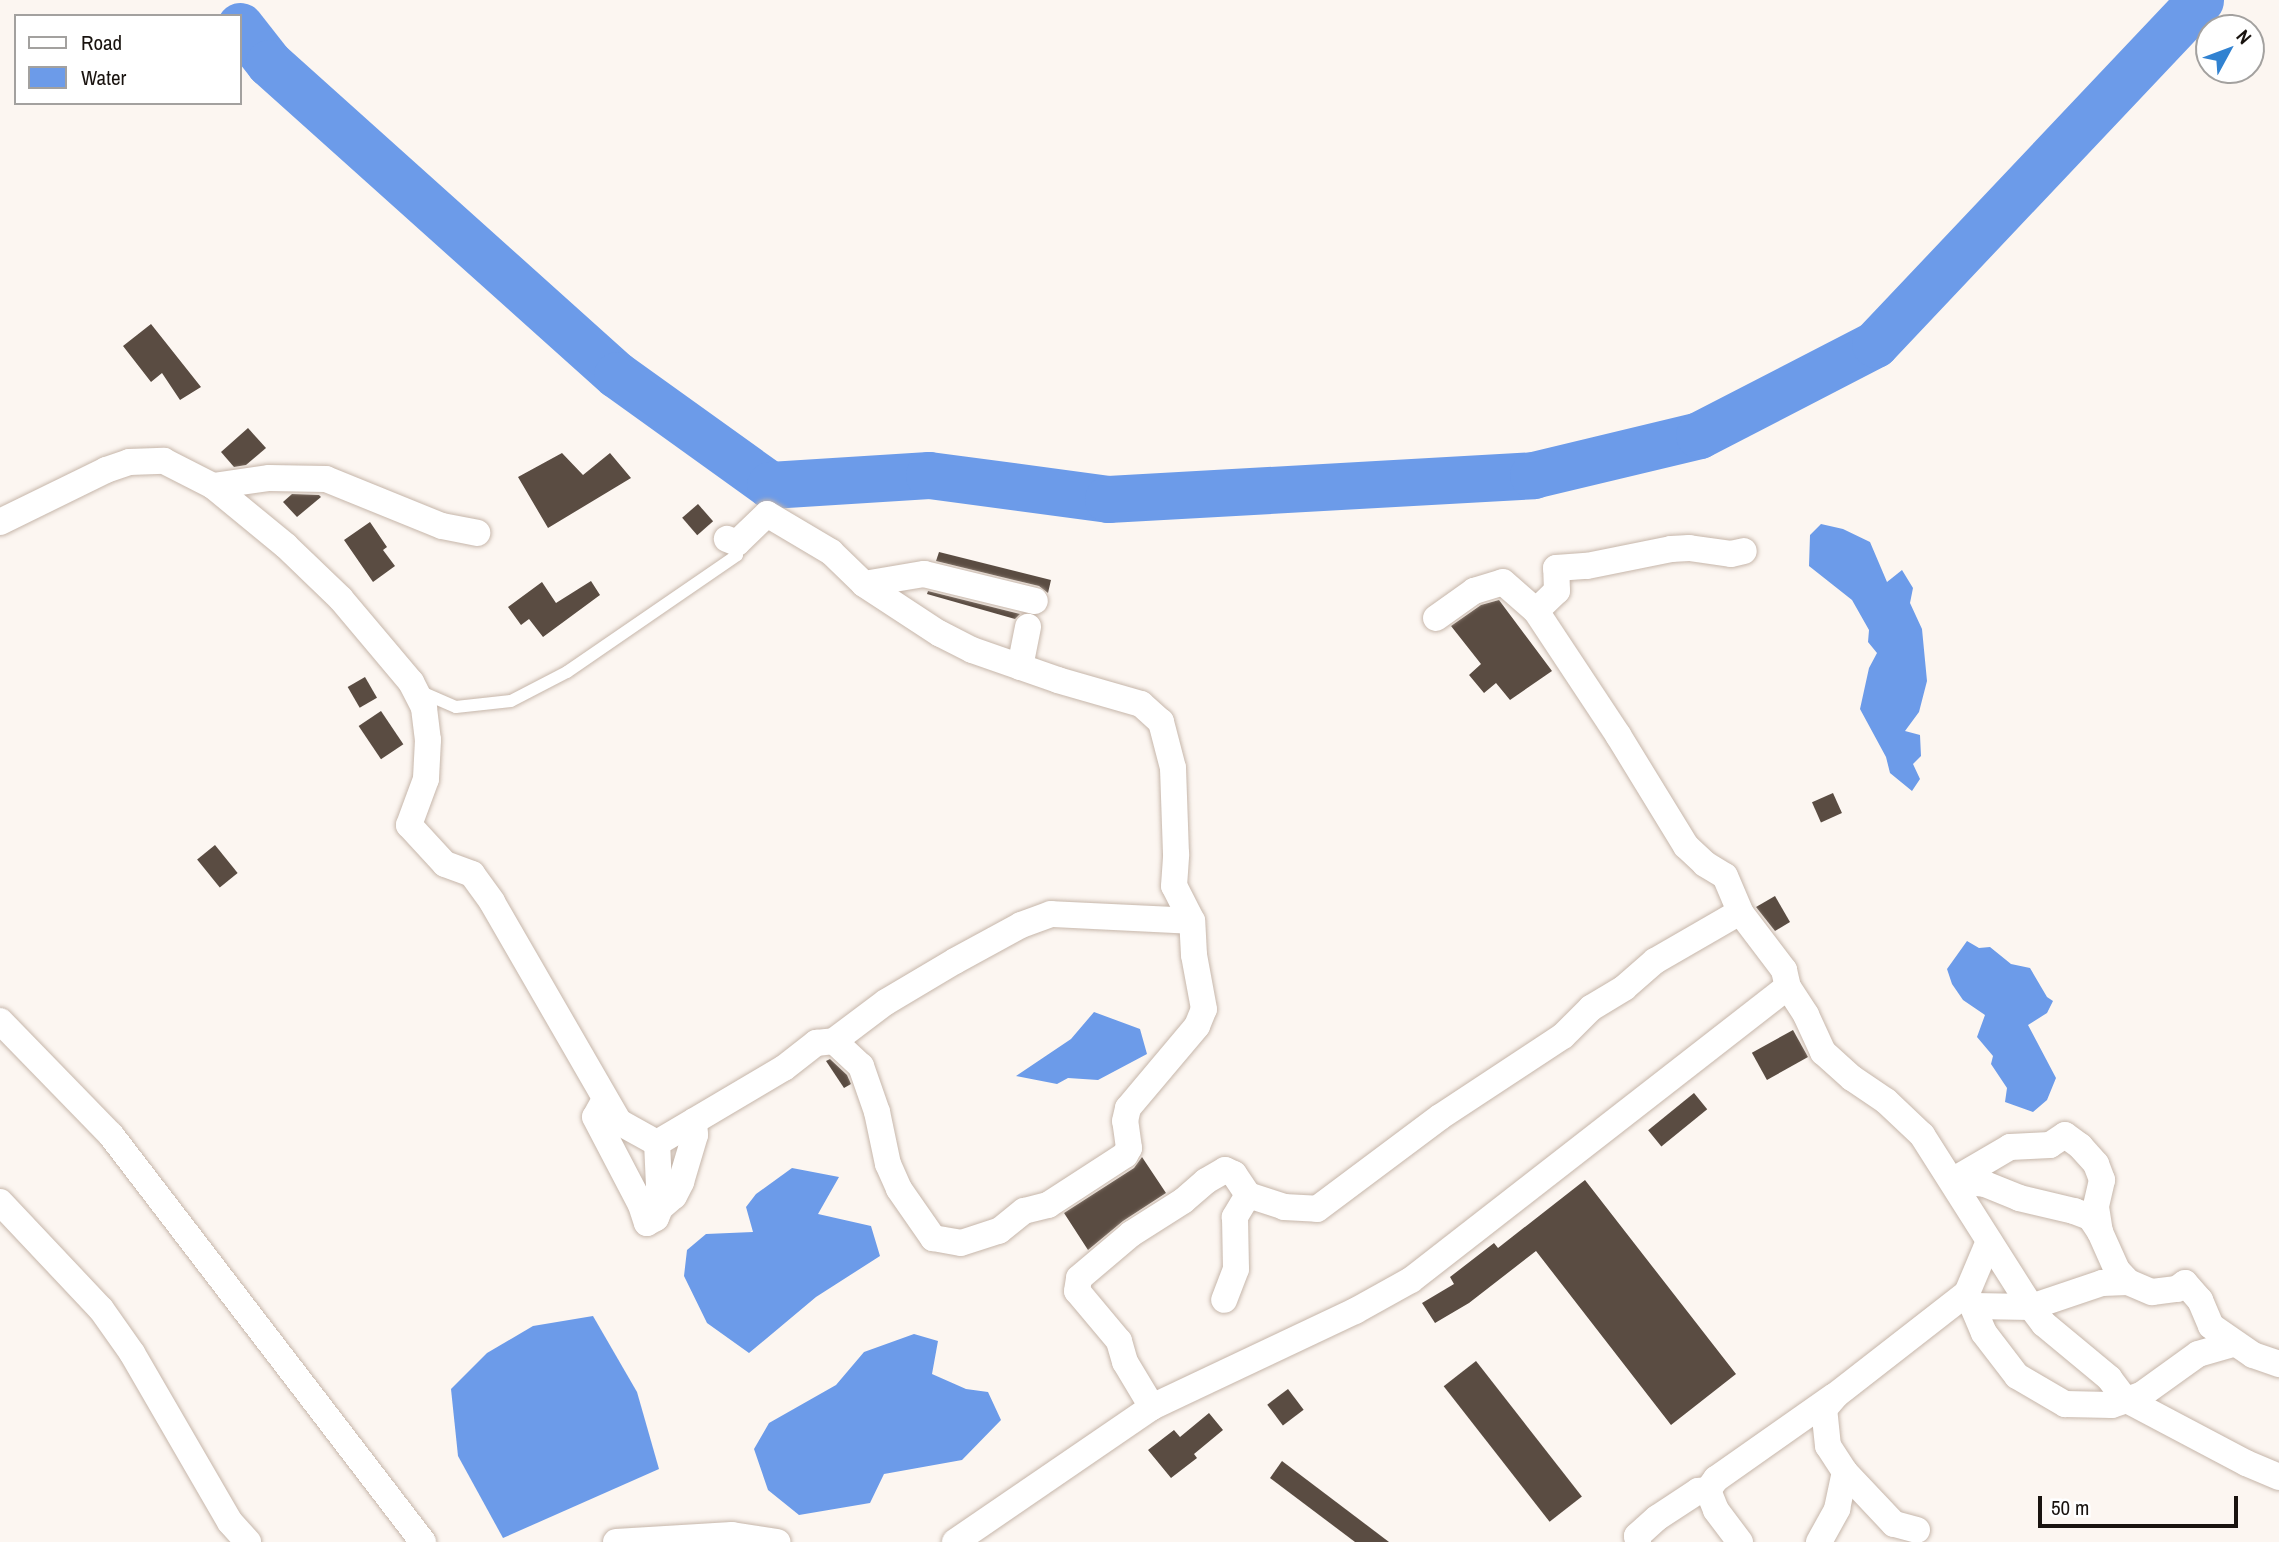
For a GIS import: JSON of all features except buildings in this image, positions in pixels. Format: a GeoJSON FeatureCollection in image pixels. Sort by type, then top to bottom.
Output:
{"type":"FeatureCollection","features":[{"type":"Feature","properties":{"kind":"street"},"geometry":{"type":"LineString","coordinates":[[0,522],[106,470],[130,463],[164,461],[213,486],[286,546],[341,599],[415,690],[424,708],[428,740],[426,779],[409,825],[445,864],[472,874],[492,902],[619,1122],[657,1143]]}},
{"type":"Feature","properties":{"kind":"street"},"geometry":{"type":"LineString","coordinates":[[213,486],[279,478],[326,479],[442,526],[477,533]]}},
{"type":"Feature","properties":{"kind":"street"},"geometry":{"type":"LineString","coordinates":[[732,541],[766,514],[831,552],[864,584],[940,634],[1020,667],[1142,704],[1161,722],[1173,768],[1176,854],[1174,886],[1192,921],[1204,1009],[1197,1026],[1128,1108],[1125,1121],[1129,1147],[1125,1155],[1048,1205],[1024,1211],[999,1231],[961,1243],[933,1238],[916,1217],[888,1164],[877,1112],[861,1066],[834,1041]]}},
{"type":"Feature","properties":{"kind":"street"},"geometry":{"type":"LineString","coordinates":[[1536,611],[1557,591],[1556,568],[1587,566],[1671,549],[1689,548],[1731,554],[1744,551]]}},
{"type":"Feature","properties":{"kind":"street"},"geometry":{"type":"LineString","coordinates":[[864,584],[924,574],[1035,601]]}},
{"type":"Feature","properties":{"kind":"street"},"geometry":{"type":"LineString","coordinates":[[1436,618],[1474,591],[1503,582],[1536,611],[1618,735],[1686,846],[1705,864],[1725,876],[1740,912],[1784,970],[1788,987],[1806,1014],[1823,1052],[1852,1078],[1886,1101],[1922,1135],[2044,1324],[2109,1378],[2125,1399],[2246,1463],[2279,1477]]}},
{"type":"Feature","properties":{"kind":"street"},"geometry":{"type":"LineString","coordinates":[[1020,667],[1028,627]]}},
{"type":"Feature","properties":{"kind":"street"},"geometry":{"type":"LineString","coordinates":[[1152,1407],[1125,1362],[1118,1341],[1077,1291],[1079,1279],[1131,1234],[1225,1170],[1234,1174],[1248,1195],[1284,1207],[1317,1209],[1440,1117],[1563,1036],[1591,1008],[1624,988],[1654,961],[1740,912]]}},
{"type":"Feature","properties":{"kind":"street"},"geometry":{"type":"LineString","coordinates":[[657,1143],[784,1068],[816,1043],[834,1041],[886,1002],[1021,925],[1051,914],[1192,921]]}},
{"type":"Feature","properties":{"kind":"street"},"geometry":{"type":"LineString","coordinates":[[1154,921],[1196,964]]}},
{"type":"Feature","properties":{"kind":"street"},"geometry":{"type":"LineString","coordinates":[[954,1542],[1152,1407],[1355,1311],[1411,1280],[1788,987]]}},
{"type":"Feature","properties":{"kind":"street"},"geometry":{"type":"LineString","coordinates":[[0,1021],[111,1135],[423,1542]]}},
{"type":"Feature","properties":{"kind":"street"},"geometry":{"type":"LineString","coordinates":[[604,1100],[595,1117],[641,1205],[647,1223],[656,1218],[660,1208],[657,1143]]}},
{"type":"Feature","properties":{"kind":"street"},"geometry":{"type":"LineString","coordinates":[[660,1208],[674,1196],[681,1182],[695,1135],[694,1121]]}},
{"type":"Feature","properties":{"kind":"street"},"geometry":{"type":"LineString","coordinates":[[1952,1181],[2010,1147],[2050,1144],[2064,1135],[2080,1146],[2096,1164],[2102,1180],[2096,1207],[2100,1232]]}},
{"type":"Feature","properties":{"kind":"street"},"geometry":{"type":"LineString","coordinates":[[1952,1181],[1985,1184],[2019,1198],[2090,1217],[2100,1232],[2117,1270],[2128,1282]]}},
{"type":"Feature","properties":{"kind":"street"},"geometry":{"type":"LineString","coordinates":[[1224,1300],[1236,1269],[1236,1217],[1248,1195]]}},
{"type":"Feature","properties":{"kind":"street"},"geometry":{"type":"LineString","coordinates":[[0,1202],[102,1309],[132,1353],[230,1532],[248,1542]]}},
{"type":"Feature","properties":{"kind":"street"},"geometry":{"type":"LineString","coordinates":[[1638,1542],[1637,1536],[1657,1518],[1698,1491],[1708,1490],[1716,1479],[1970,1300],[1989,1241]]}},
{"type":"Feature","properties":{"kind":"street"},"geometry":{"type":"LineString","coordinates":[[1970,1300],[2031,1307],[2102,1283],[2128,1282],[2152,1292],[2176,1289],[2185,1283],[2200,1300],[2211,1326],[2234,1344],[2279,1364]]}},
{"type":"Feature","properties":{"kind":"street"},"geometry":{"type":"LineString","coordinates":[[1970,1300],[1984,1333],[2017,1376],[2065,1404],[2112,1405],[2141,1395],[2198,1354],[2229,1348],[2234,1344]]}},
{"type":"Feature","properties":{"kind":"street"},"geometry":{"type":"LineString","coordinates":[[1836,1395],[1824,1409],[1828,1446],[1845,1472],[1894,1524],[1917,1530]]}},
{"type":"Feature","properties":{"kind":"street"},"geometry":{"type":"LineString","coordinates":[[1819,1542],[1837,1509],[1845,1472]]}},
{"type":"Feature","properties":{"kind":"street"},"geometry":{"type":"LineString","coordinates":[[1708,1490],[1716,1510],[1740,1542]]}},
{"type":"Feature","properties":{"kind":"street"},"geometry":{"type":"LineString","coordinates":[[616,1542],[732,1535],[777,1542]]}},
{"type":"Feature","properties":{"kind":"lane"},"geometry":{"type":"LineString","coordinates":[[415,690],[456,707],[510,701],[567,672],[737,555],[732,541]]}},
{"type":"Feature","properties":{"kind":"water"},"geometry":{"type":"Polygon","coordinates":[[[1821,524],[1843,529],[1870,542],[1887,582],[1902,570],[1913,588],[1910,603],[1922,629],[1927,681],[1919,712],[1905,731],[1920,735],[1921,756],[1913,764],[1920,779],[1912,791],[1890,773],[1886,757],[1860,709],[1869,668],[1877,653],[1868,642],[1869,630],[1852,600],[1809,566],[1810,535],[1821,524]]]}},
{"type":"Feature","properties":{"kind":"water"},"geometry":{"type":"Polygon","coordinates":[[[1967,941],[1979,948],[1990,947],[2011,964],[2030,968],[2047,997],[2053,1001],[2047,1013],[2028,1025],[2056,1078],[2047,1100],[2033,1112],[2005,1102],[2007,1088],[1991,1064],[1993,1056],[1977,1037],[1985,1015],[1963,1000],[1952,984],[1947,969],[1967,941]]]}},
{"type":"Feature","properties":{"kind":"water"},"geometry":{"type":"Polygon","coordinates":[[[1094,1012],[1140,1029],[1147,1054],[1098,1080],[1068,1078],[1057,1084],[1016,1076],[1071,1039],[1094,1012]]]}},
{"type":"Feature","properties":{"kind":"water"},"geometry":{"type":"Polygon","coordinates":[[[792,1168],[839,1177],[818,1214],[871,1226],[880,1256],[816,1297],[749,1353],[707,1323],[684,1276],[687,1250],[706,1234],[753,1232],[746,1207],[756,1194],[792,1168]]]}},
{"type":"Feature","properties":{"kind":"water"},"geometry":{"type":"Polygon","coordinates":[[[593,1316],[637,1392],[659,1469],[503,1538],[458,1456],[451,1389],[487,1353],[533,1326],[593,1316]]]}},
{"type":"Feature","properties":{"kind":"water"},"geometry":{"type":"Polygon","coordinates":[[[914,1334],[938,1341],[932,1374],[966,1389],[988,1392],[1001,1420],[962,1460],[884,1474],[870,1503],[799,1515],[768,1490],[754,1449],[769,1423],[836,1385],[864,1352],[914,1334]]]}},
{"type":"Feature","properties":{"kind":"waterway"},"geometry":{"type":"LineString","coordinates":[[242,29],[269,63],[617,375],[770,485],[929,475],[1108,499],[1533,475],[1699,435],[1875,344],[2200,0]]}}]}
